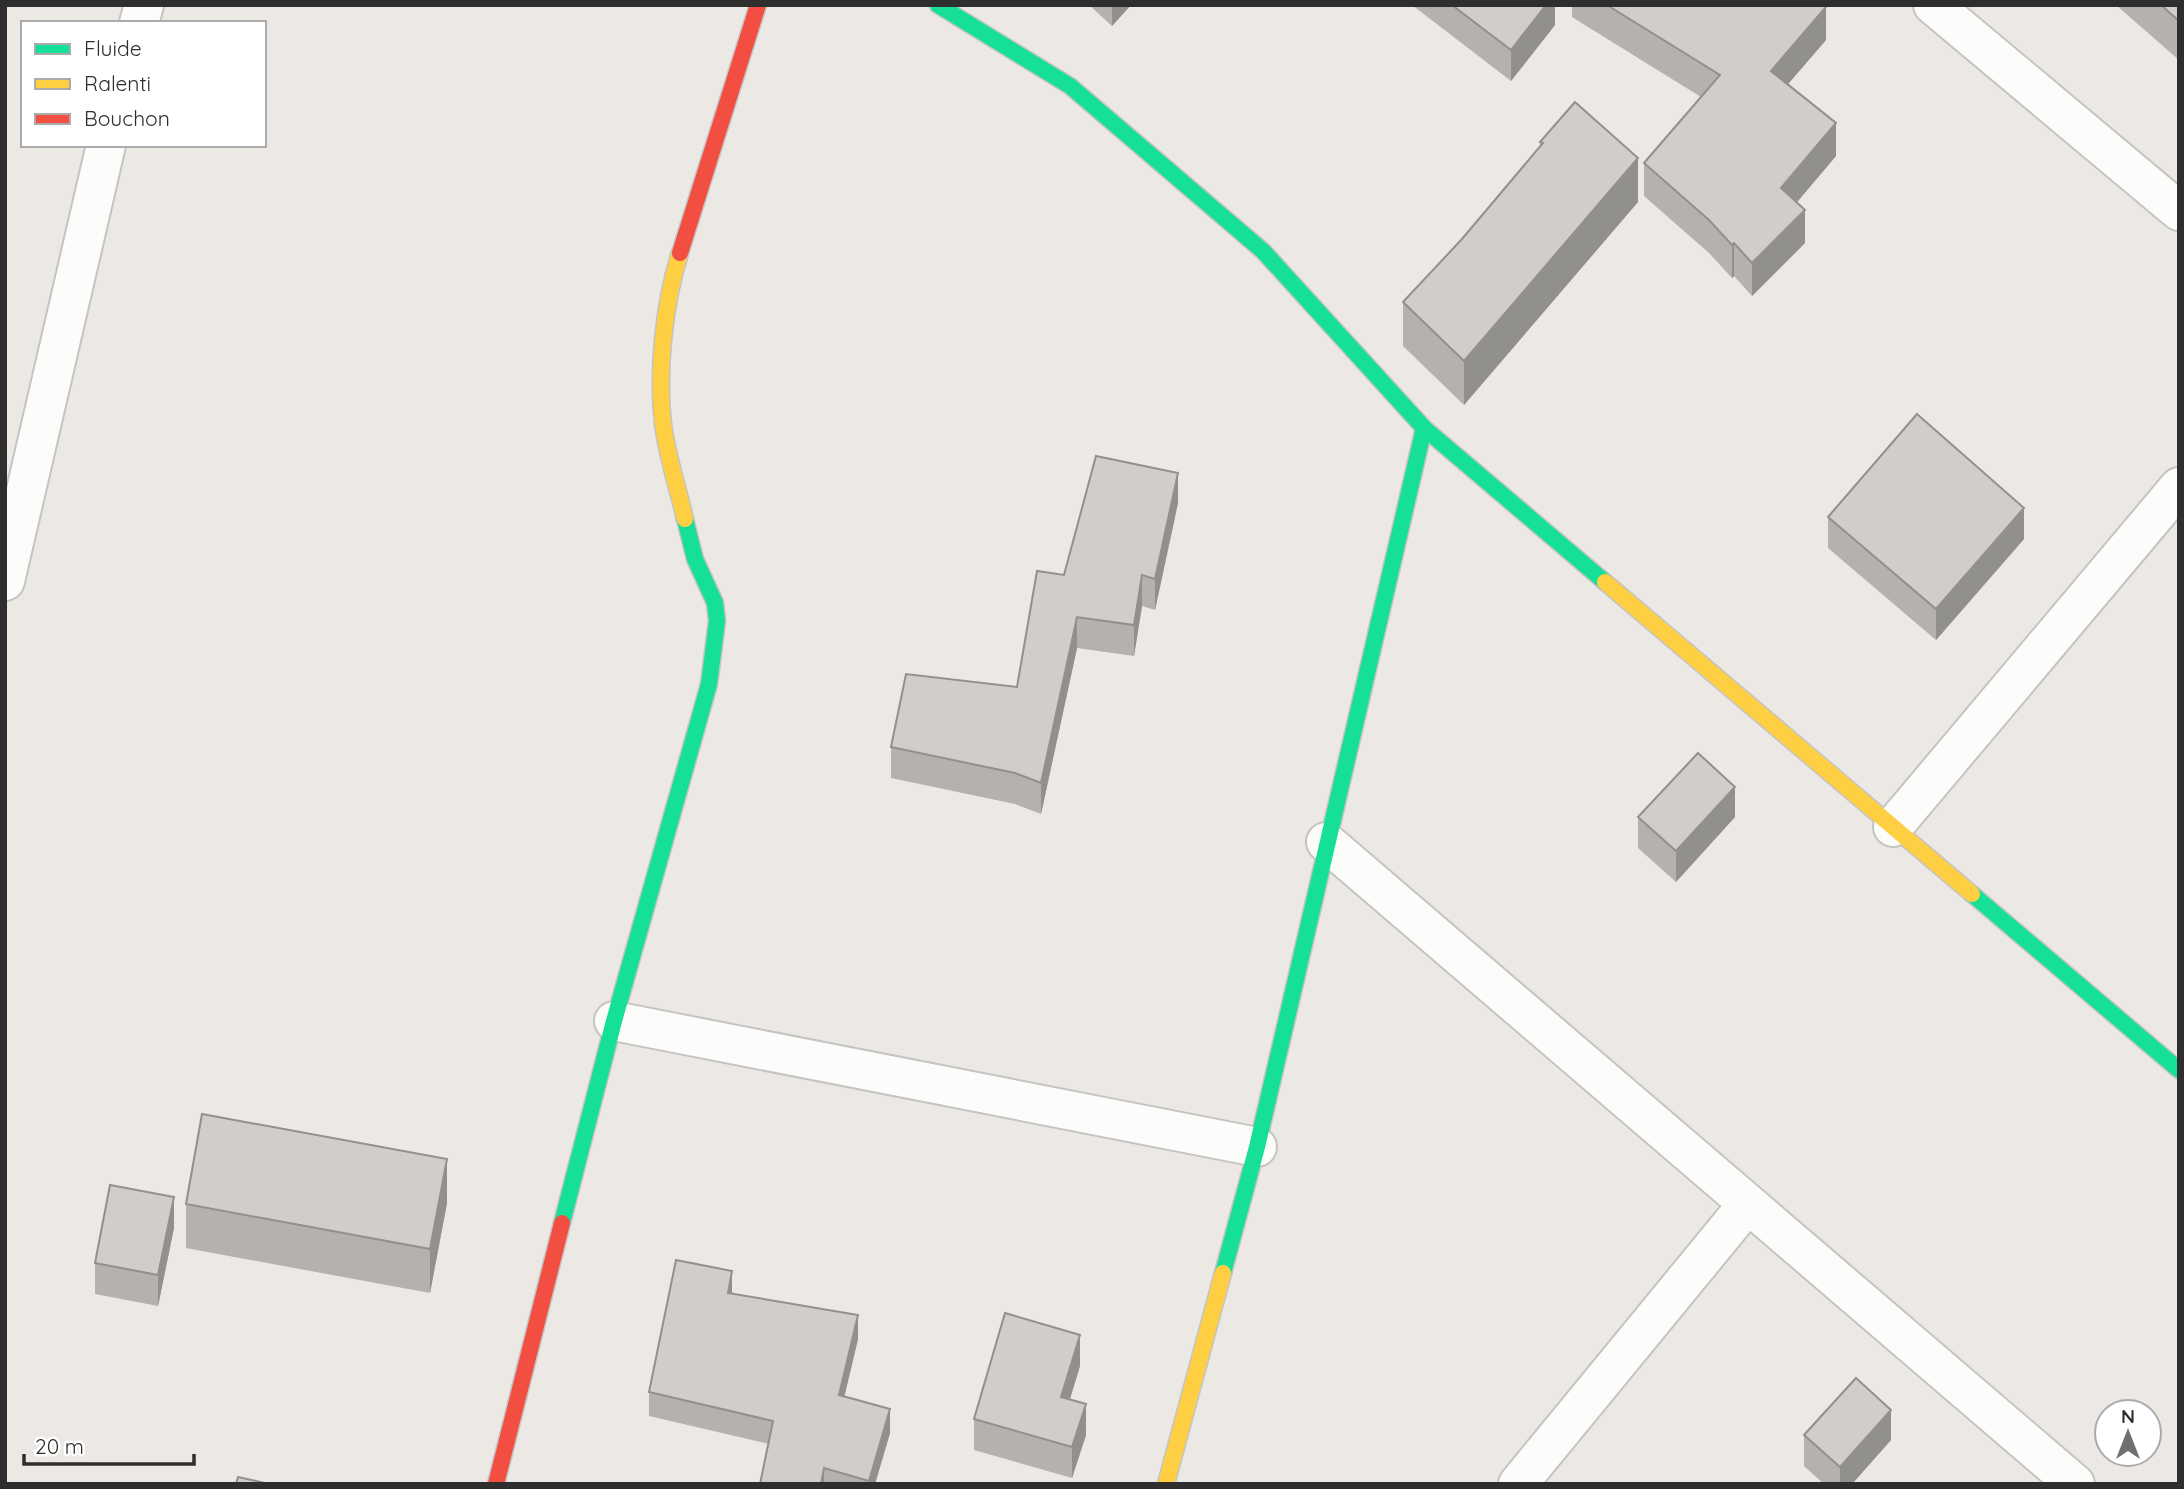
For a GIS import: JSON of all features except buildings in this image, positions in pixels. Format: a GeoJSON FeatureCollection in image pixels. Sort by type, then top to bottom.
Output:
{"type":"FeatureCollection","features":[{"type":"Feature","properties":{"kind":"street"},"geometry":{"type":"LineString","coordinates":[[496,1484],[614,1021],[709,684],[717,621],[715,603],[695,559],[663,424],[663,351],[672,278],[758,5]]}},
{"type":"Feature","properties":{"kind":"street"},"geometry":{"type":"LineString","coordinates":[[938,5],[1070,86],[1263,251],[1424,428],[2179,1070]]}},
{"type":"Feature","properties":{"kind":"street"},"geometry":{"type":"LineString","coordinates":[[1933,5],[2179,211]]}},
{"type":"Feature","properties":{"kind":"street"},"geometry":{"type":"LineString","coordinates":[[5,581],[106,147]]}},
{"type":"Feature","properties":{"kind":"street"},"geometry":{"type":"LineString","coordinates":[[1166,1484],[1257,1147],[1424,428]]}},
{"type":"Feature","properties":{"kind":"street"},"geometry":{"type":"LineString","coordinates":[[1893,827],[2179,487]]}},
{"type":"Feature","properties":{"kind":"street"},"geometry":{"type":"LineString","coordinates":[[1326,842],[2075,1484]]}},
{"type":"Feature","properties":{"kind":"street"},"geometry":{"type":"LineString","coordinates":[[614,1021],[1257,1147]]}},
{"type":"Feature","properties":{"kind":"street"},"geometry":{"type":"LineString","coordinates":[[1518,1484],[1747,1205]]}},
{"type":"Feature","properties":{"kind":"traffic: fast"},"geometry":{"type":"LineString","coordinates":[[938,5],[1070,86],[1263,251],[1424,428],[1605,582]]}},
{"type":"Feature","properties":{"kind":"traffic: fast"},"geometry":{"type":"LineString","coordinates":[[1223,1273],[1257,1147],[1424,428]]}},
{"type":"Feature","properties":{"kind":"traffic: fast"},"geometry":{"type":"LineString","coordinates":[[562,1223],[614,1021],[709,684],[717,621],[715,603],[695,559],[685,519]]}},
{"type":"Feature","properties":{"kind":"traffic: fast"},"geometry":{"type":"LineString","coordinates":[[1972,894],[2179,1070]]}},
{"type":"Feature","properties":{"kind":"traffic: slow"},"geometry":{"type":"LineString","coordinates":[[680,253],[666,315],[661,404],[670,460],[685,519]]}},
{"type":"Feature","properties":{"kind":"traffic: slow"},"geometry":{"type":"LineString","coordinates":[[1605,582],[1972,894]]}},
{"type":"Feature","properties":{"kind":"traffic: slow"},"geometry":{"type":"LineString","coordinates":[[1166,1484],[1223,1273]]}},
{"type":"Feature","properties":{"kind":"traffic: jam"},"geometry":{"type":"LineString","coordinates":[[680,253],[758,5]]}},
{"type":"Feature","properties":{"kind":"traffic: jam"},"geometry":{"type":"LineString","coordinates":[[496,1484],[562,1223]]}}]}
